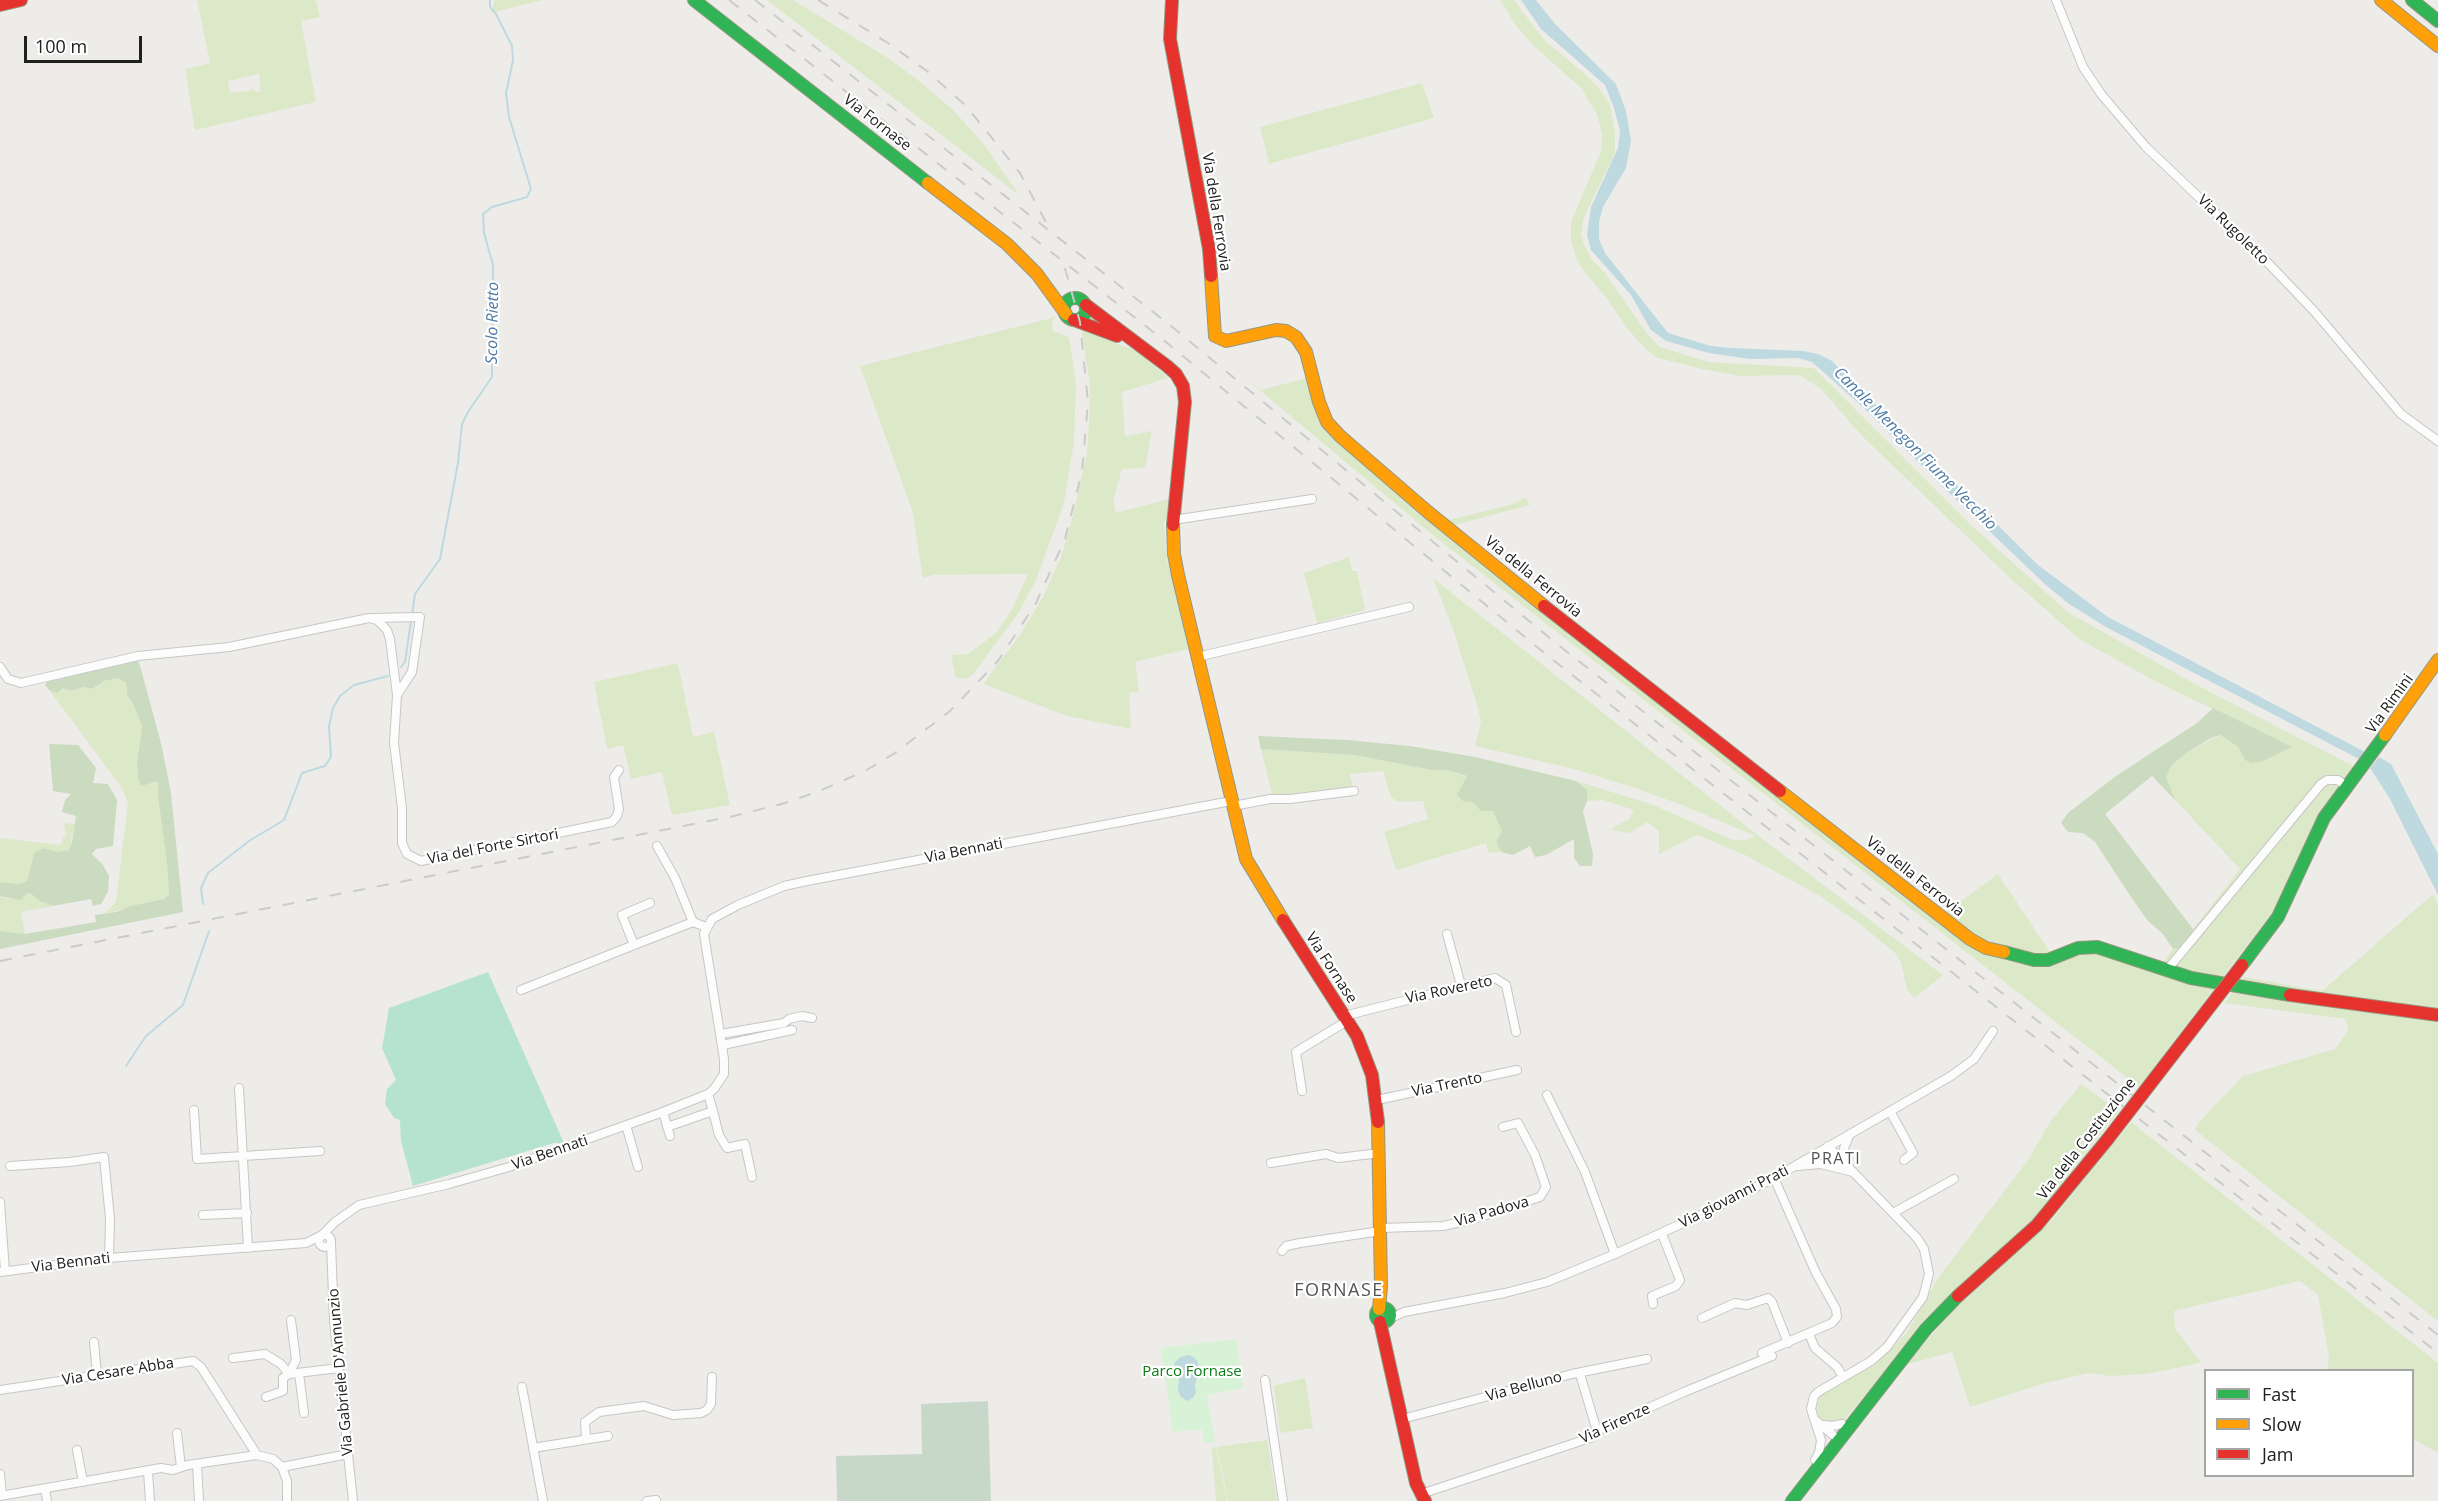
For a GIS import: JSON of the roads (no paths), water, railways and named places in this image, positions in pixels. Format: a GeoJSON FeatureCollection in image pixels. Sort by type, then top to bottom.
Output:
{"type":"FeatureCollection","features":[{"type":"Feature","properties":{"kind":"main road"},"geometry":{"type":"LineString","coordinates":[[0,5],[21,0]]}},
{"type":"Feature","properties":{"kind":"main road","name":"Via Fornase"},"geometry":{"type":"LineString","coordinates":[[694,0],[998,236],[1055,289],[1073,298],[1081,299],[1176,374],[1183,386],[1184,415],[1173,520],[1174,554],[1242,846],[1250,868],[1346,1018],[1368,1062],[1377,1100],[1384,1341],[1419,1495]]}},
{"type":"Feature","properties":{"kind":"main road","name":"Via della Ferrovia"},"geometry":{"type":"LineString","coordinates":[[1172,0],[1170,39],[1209,249],[1216,338],[1226,341],[1276,330],[1291,333],[1300,341],[1306,352],[1319,402],[1327,422],[1340,436],[1428,512],[1589,642],[1970,939],[1986,948],[2034,960],[2048,960],[2078,948],[2097,946],[2191,978],[2259,991],[2438,1015]]}},
{"type":"Feature","properties":{"kind":"main road"},"geometry":{"type":"LineString","coordinates":[[2381,0],[2438,46]]}},
{"type":"Feature","properties":{"kind":"main road"},"geometry":{"type":"LineString","coordinates":[[2415,2],[2438,21]]}},
{"type":"Feature","properties":{"kind":"main road","name":"Via Fornase"},"geometry":{"type":"LineString","coordinates":[[1037,274],[1070,317],[1140,346]]}},
{"type":"Feature","properties":{"kind":"main road"},"geometry":{"type":"LineString","coordinates":[[1073,298],[1065,305],[1070,317],[1084,316],[1086,305]]}},
{"type":"Feature","properties":{"kind":"main road","name":"Via Rimini"},"geometry":{"type":"LineString","coordinates":[[2362,767],[2438,660]]}},
{"type":"Feature","properties":{"kind":"main road","name":"Via della Costituzione"},"geometry":{"type":"LineString","coordinates":[[1791,1501],[1834,1440],[1948,1305],[2047,1215],[2107,1140],[2278,917],[2314,835],[2362,767]]}},
{"type":"Feature","properties":{"kind":"main road"},"geometry":{"type":"LineString","coordinates":[[1842,1424],[1872,1389],[1882,1384]]}},
{"type":"Feature","properties":{"kind":"main road"},"geometry":{"type":"LineString","coordinates":[[1791,1501],[1793,1490],[1815,1460]]}},
{"type":"Feature","properties":{"kind":"street","name":"Via Rugoletto"},"geometry":{"type":"LineString","coordinates":[[2056,0],[2083,67],[2101,94],[2146,147],[2267,262],[2314,311],[2401,414],[2438,441]]}},
{"type":"Feature","properties":{"kind":"street"},"geometry":{"type":"LineString","coordinates":[[1173,520],[1312,499]]}},
{"type":"Feature","properties":{"kind":"street"},"geometry":{"type":"LineString","coordinates":[[1197,657],[1410,607]]}},
{"type":"Feature","properties":{"kind":"street","name":"Via del Forte Sirtori"},"geometry":{"type":"LineString","coordinates":[[0,667],[8,679],[21,683],[138,656],[229,647],[369,618],[414,617],[412,672],[397,695]]}},
{"type":"Feature","properties":{"kind":"street","name":"Via del Forte Sirtori"},"geometry":{"type":"LineString","coordinates":[[369,618],[377,621],[387,630],[397,695],[394,743],[402,808],[402,843],[407,854],[416,860],[444,858],[612,822],[619,814],[614,780],[619,770]]}},
{"type":"Feature","properties":{"kind":"street"},"geometry":{"type":"LineString","coordinates":[[2168,970],[2320,784],[2327,780],[2338,780],[2347,787]]}},
{"type":"Feature","properties":{"kind":"street"},"geometry":{"type":"LineString","coordinates":[[1232,804],[1354,791]]}},
{"type":"Feature","properties":{"kind":"street","name":"Via Bennati"},"geometry":{"type":"LineString","coordinates":[[706,927],[719,914],[738,905],[784,886],[807,880],[1232,804]]}},
{"type":"Feature","properties":{"kind":"street"},"geometry":{"type":"LineString","coordinates":[[657,846],[675,878],[693,922]]}},
{"type":"Feature","properties":{"kind":"street"},"geometry":{"type":"LineString","coordinates":[[634,945],[622,915],[650,903]]}},
{"type":"Feature","properties":{"kind":"street"},"geometry":{"type":"LineString","coordinates":[[521,990],[693,922],[706,927],[704,941],[723,1045],[724,1074],[720,1082],[708,1094],[719,1135],[727,1148],[745,1144],[752,1177]]}},
{"type":"Feature","properties":{"kind":"street"},"geometry":{"type":"LineString","coordinates":[[1447,934],[1461,985]]}},
{"type":"Feature","properties":{"kind":"street","name":"Via Rovereto"},"geometry":{"type":"LineString","coordinates":[[1302,1091],[1296,1052],[1346,1018],[1461,985],[1495,978],[1503,981],[1506,985],[1516,1032]]}},
{"type":"Feature","properties":{"kind":"street"},"geometry":{"type":"LineString","coordinates":[[721,1034],[784,1023],[789,1019],[802,1016],[812,1018]]}},
{"type":"Feature","properties":{"kind":"street"},"geometry":{"type":"LineString","coordinates":[[723,1045],[792,1030]]}},
{"type":"Feature","properties":{"kind":"street","name":"Via giovanni Prati"},"geometry":{"type":"LineString","coordinates":[[1384,1315],[1532,1286],[1662,1234],[1774,1178],[1890,1112],[1974,1059],[1993,1031]]}},
{"type":"Feature","properties":{"kind":"street","name":"Via Trento"},"geometry":{"type":"LineString","coordinates":[[1377,1100],[1517,1070]]}},
{"type":"Feature","properties":{"kind":"street"},"geometry":{"type":"LineString","coordinates":[[239,1088],[248,1248]]}},
{"type":"Feature","properties":{"kind":"street","name":"Via Bennati"},"geometry":{"type":"LineString","coordinates":[[2,1271],[110,1258],[306,1243],[326,1238],[340,1219],[352,1208],[367,1202],[449,1184],[509,1167],[708,1094]]}},
{"type":"Feature","properties":{"kind":"street"},"geometry":{"type":"LineString","coordinates":[[1547,1095],[1585,1172],[1615,1254]]}},
{"type":"Feature","properties":{"kind":"street"},"geometry":{"type":"LineString","coordinates":[[194,1110],[197,1159],[320,1151]]}},
{"type":"Feature","properties":{"kind":"street"},"geometry":{"type":"LineString","coordinates":[[663,1112],[669,1132],[713,1111]]}},
{"type":"Feature","properties":{"kind":"street"},"geometry":{"type":"LineString","coordinates":[[1890,1112],[1913,1153],[1904,1160]]}},
{"type":"Feature","properties":{"kind":"street","name":"Via Padova"},"geometry":{"type":"LineString","coordinates":[[1381,1230],[1443,1226],[1474,1219],[1540,1197],[1546,1187],[1535,1155],[1518,1123],[1503,1127]]}},
{"type":"Feature","properties":{"kind":"street"},"geometry":{"type":"LineString","coordinates":[[626,1125],[638,1167]]}},
{"type":"Feature","properties":{"kind":"street"},"geometry":{"type":"LineString","coordinates":[[1843,1166],[1844,1148],[1850,1134]]}},
{"type":"Feature","properties":{"kind":"street"},"geometry":{"type":"LineString","coordinates":[[1828,1146],[1843,1166],[1854,1173],[1893,1213],[1924,1249],[1928,1262],[1927,1286],[1917,1306],[1887,1347],[1871,1361],[1814,1396],[1811,1409],[1814,1419],[1834,1440]]}},
{"type":"Feature","properties":{"kind":"street"},"geometry":{"type":"LineString","coordinates":[[1270,1163],[1326,1154],[1338,1158],[1380,1154]]}},
{"type":"Feature","properties":{"kind":"street"},"geometry":{"type":"LineString","coordinates":[[10,1166],[104,1157],[110,1219],[110,1258]]}},
{"type":"Feature","properties":{"kind":"street"},"geometry":{"type":"LineString","coordinates":[[1791,1168],[1821,1164],[1843,1166]]}},
{"type":"Feature","properties":{"kind":"street"},"geometry":{"type":"LineString","coordinates":[[1762,1353],[1832,1323],[1837,1317],[1836,1309],[1816,1273],[1774,1178]]}},
{"type":"Feature","properties":{"kind":"street"},"geometry":{"type":"LineString","coordinates":[[1893,1213],[1954,1179]]}},
{"type":"Feature","properties":{"kind":"street"},"geometry":{"type":"LineString","coordinates":[[0,1202],[2,1271]]}},
{"type":"Feature","properties":{"kind":"street"},"geometry":{"type":"LineString","coordinates":[[203,1215],[247,1213]]}},
{"type":"Feature","properties":{"kind":"street"},"geometry":{"type":"LineString","coordinates":[[1282,1251],[1286,1246],[1300,1243],[1381,1230]]}},
{"type":"Feature","properties":{"kind":"street"},"geometry":{"type":"LineString","coordinates":[[1653,1304],[1652,1296],[1676,1286],[1680,1280],[1662,1234]]}},
{"type":"Feature","properties":{"kind":"street","name":"Via Gabriele D'Annunzio"},"geometry":{"type":"LineString","coordinates":[[326,1238],[353,1501]]}},
{"type":"Feature","properties":{"kind":"street"},"geometry":{"type":"LineString","coordinates":[[1702,1318],[1735,1303],[1747,1305],[1768,1298],[1772,1302],[1788,1343]]}},
{"type":"Feature","properties":{"kind":"street"},"geometry":{"type":"LineString","coordinates":[[289,1374],[296,1360],[291,1320]]}},
{"type":"Feature","properties":{"kind":"street"},"geometry":{"type":"LineString","coordinates":[[1809,1334],[1815,1348],[1837,1367],[1843,1377]]}},
{"type":"Feature","properties":{"kind":"street"},"geometry":{"type":"LineString","coordinates":[[94,1342],[97,1376]]}},
{"type":"Feature","properties":{"kind":"street"},"geometry":{"type":"LineString","coordinates":[[233,1358],[265,1354],[281,1364],[289,1374]]}},
{"type":"Feature","properties":{"kind":"street","name":"Via Firenze"},"geometry":{"type":"LineString","coordinates":[[1419,1495],[1590,1438],[1597,1431],[1772,1356]]}},
{"type":"Feature","properties":{"kind":"street","name":"Via Belluno"},"geometry":{"type":"LineString","coordinates":[[1402,1419],[1647,1359]]}},
{"type":"Feature","properties":{"kind":"street","name":"Via Cesare Abba"},"geometry":{"type":"LineString","coordinates":[[0,1390],[188,1361],[197,1363],[257,1455]]}},
{"type":"Feature","properties":{"kind":"street"},"geometry":{"type":"LineString","coordinates":[[266,1397],[282,1391],[283,1378],[289,1374],[339,1368]]}},
{"type":"Feature","properties":{"kind":"street"},"geometry":{"type":"LineString","coordinates":[[299,1373],[304,1413]]}},
{"type":"Feature","properties":{"kind":"street"},"geometry":{"type":"LineString","coordinates":[[1580,1374],[1597,1431]]}},
{"type":"Feature","properties":{"kind":"street"},"geometry":{"type":"LineString","coordinates":[[586,1438],[585,1422],[599,1413],[644,1407],[673,1415],[701,1413],[711,1404],[712,1377]]}},
{"type":"Feature","properties":{"kind":"street"},"geometry":{"type":"LineString","coordinates":[[1265,1380],[1283,1501]]}},
{"type":"Feature","properties":{"kind":"street"},"geometry":{"type":"LineString","coordinates":[[522,1387],[543,1501]]}},
{"type":"Feature","properties":{"kind":"street"},"geometry":{"type":"LineString","coordinates":[[1821,1428],[1842,1424]]}},
{"type":"Feature","properties":{"kind":"street"},"geometry":{"type":"LineString","coordinates":[[1815,1460],[1821,1447],[1821,1428]]}},
{"type":"Feature","properties":{"kind":"street"},"geometry":{"type":"LineString","coordinates":[[177,1433],[181,1467]]}},
{"type":"Feature","properties":{"kind":"street"},"geometry":{"type":"LineString","coordinates":[[533,1448],[608,1436]]}},
{"type":"Feature","properties":{"kind":"street"},"geometry":{"type":"LineString","coordinates":[[77,1450],[83,1482]]}},
{"type":"Feature","properties":{"kind":"street"},"geometry":{"type":"LineString","coordinates":[[282,1467],[348,1454]]}},
{"type":"Feature","properties":{"kind":"street"},"geometry":{"type":"LineString","coordinates":[[0,1474],[1,1496],[162,1468],[173,1470],[257,1455],[273,1459],[282,1467],[287,1481],[287,1501]]}},
{"type":"Feature","properties":{"kind":"street"},"geometry":{"type":"LineString","coordinates":[[197,1464],[199,1501]]}},
{"type":"Feature","properties":{"kind":"street"},"geometry":{"type":"LineString","coordinates":[[148,1472],[150,1501]]}},
{"type":"Feature","properties":{"kind":"street"},"geometry":{"type":"LineString","coordinates":[[45,1488],[47,1501]]}},
{"type":"Feature","properties":{"kind":"water","name":"Canale Menegon Fiume Vecchio"},"geometry":{"type":"Polygon","coordinates":[[[1521,0],[1536,0],[1555,24],[1616,84],[1626,111],[1631,141],[1626,168],[1603,207],[1599,222],[1599,239],[1605,253],[1668,333],[1711,346],[1803,351],[1818,354],[1832,361],[2038,565],[2108,617],[2365,752],[2359,759],[2106,627],[2069,604],[1945,489],[1864,408],[1812,362],[1798,358],[1750,359],[1709,353],[1666,341],[1651,330],[1631,295],[1591,250],[1587,235],[1591,207],[1618,148],[1620,131],[1605,85],[1541,29],[1521,0]]]}},
{"type":"Feature","properties":{"kind":"water"},"geometry":{"type":"Polygon","coordinates":[[[2379,757],[2391,764],[2438,854],[2438,895],[2390,799],[2370,768],[2379,757]]]}},
{"type":"Feature","properties":{"kind":"water"},"geometry":{"type":"Polygon","coordinates":[[[1190,1355],[1197,1360],[1200,1369],[1195,1385],[1196,1392],[1193,1398],[1187,1401],[1178,1391],[1179,1378],[1174,1363],[1180,1357],[1190,1355]]]}},
{"type":"Feature","properties":{"kind":"waterway","name":"Scolo Rietto"},"geometry":{"type":"LineString","coordinates":[[412,615],[415,594],[440,559],[458,463],[462,424],[492,377],[493,265],[484,233],[483,214],[492,207],[527,197],[531,189],[509,117],[506,93],[513,60],[512,46],[490,7],[490,0]]}},
{"type":"Feature","properties":{"kind":"waterway","name":"Scolo Rietto"},"geometry":{"type":"LineString","coordinates":[[401,667],[405,662],[411,621]]}},
{"type":"Feature","properties":{"kind":"waterway","name":"Scolo Rietto"},"geometry":{"type":"LineString","coordinates":[[203,904],[201,888],[208,873],[249,841],[284,820],[302,773],[325,766],[331,757],[329,726],[333,708],[340,696],[354,685],[388,676]]}},
{"type":"Feature","properties":{"kind":"waterway","name":"Scolo Rietto"},"geometry":{"type":"LineString","coordinates":[[126,1066],[146,1036],[183,1005],[209,931]]}},
{"type":"Feature","properties":{"kind":"railway"},"geometry":{"type":"LineString","coordinates":[[729,0],[1161,338],[1548,656],[2438,1353]]}},
{"type":"Feature","properties":{"kind":"railway"},"geometry":{"type":"LineString","coordinates":[[755,0],[1171,326],[1557,644],[2438,1335]]}},
{"type":"Feature","properties":{"kind":"railway"},"geometry":{"type":"LineString","coordinates":[[818,0],[888,43],[927,71],[967,107],[1020,173],[1050,230]]}},
{"type":"Feature","properties":{"kind":"railway"},"geometry":{"type":"LineString","coordinates":[[0,961],[734,816],[817,792],[865,771],[895,753],[950,711],[998,661],[1036,603],[1065,539],[1082,472],[1088,402],[1080,322],[1063,261]]}},
{"type":"Feature","properties":{"kind":"district","name":"PRATI"},"geometry":{"type":"Point","coordinates":[1836,1159]}},
{"type":"Feature","properties":{"kind":"district","name":"FORNASE"},"geometry":{"type":"Point","coordinates":[1339,1291]}},
{"type":"Feature","properties":{"kind":"park label","name":"Parco Fornase"},"geometry":{"type":"Point","coordinates":[1192,1372]}}]}
